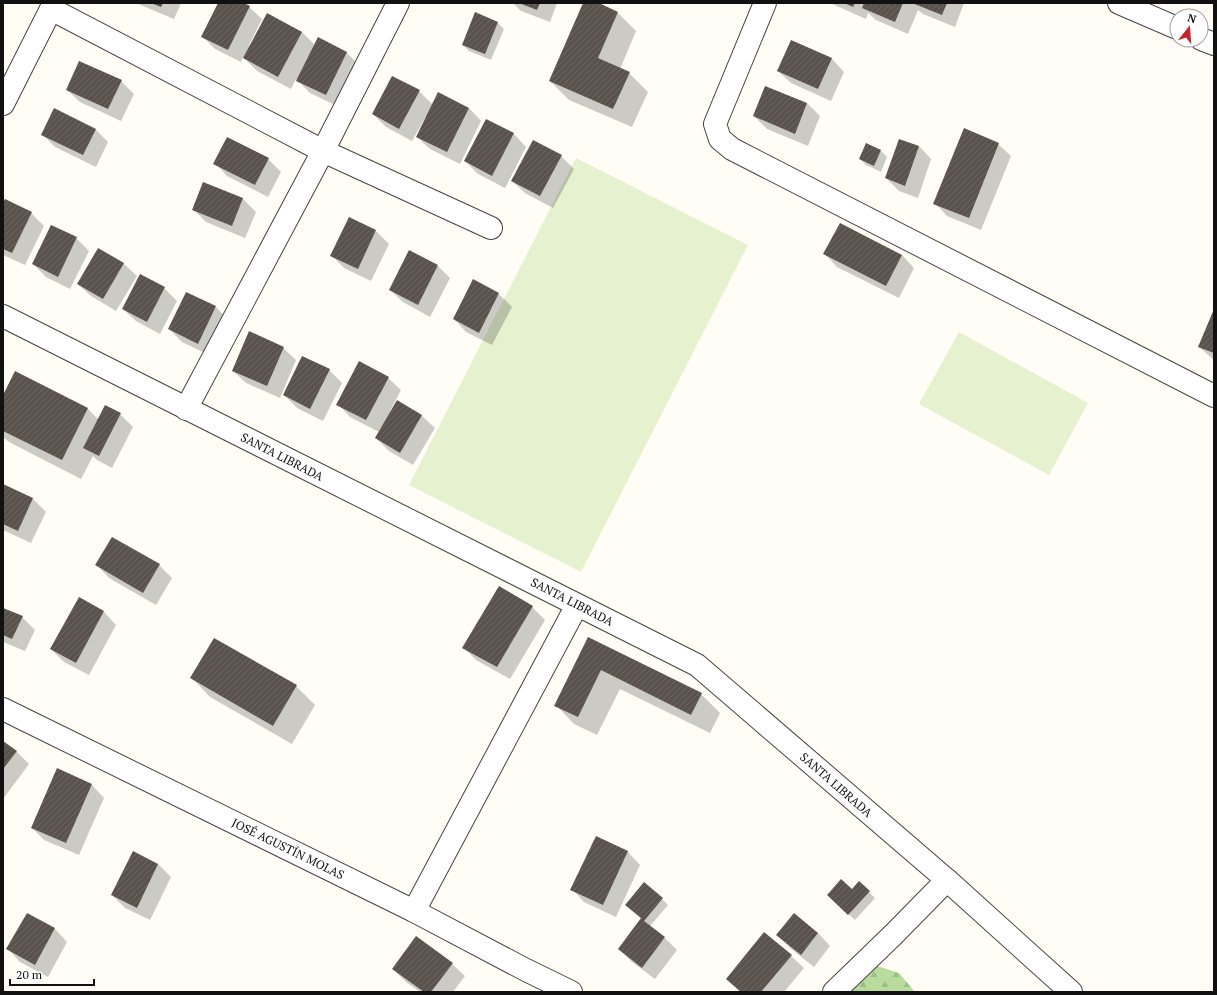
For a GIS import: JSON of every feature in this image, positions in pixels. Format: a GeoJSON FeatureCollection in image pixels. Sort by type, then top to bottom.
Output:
{"type":"FeatureCollection","features":[{"type":"Feature","properties":{"kind":"street"},"geometry":{"type":"LineString","coordinates":[[186,408],[323,151],[398,3]]}},
{"type":"Feature","properties":{"kind":"street"},"geometry":{"type":"LineString","coordinates":[[765,3],[715,124],[720,139],[732,149],[1214,396]]}},
{"type":"Feature","properties":{"kind":"street"},"geometry":{"type":"LineString","coordinates":[[1119,3],[1169,25]]}},
{"type":"Feature","properties":{"kind":"street"},"geometry":{"type":"LineString","coordinates":[[3,104],[52,6],[323,151],[492,228]]}},
{"type":"Feature","properties":{"kind":"street","name":"SANTA LIBRADA"},"geometry":{"type":"LineString","coordinates":[[4,320],[186,408],[697,665],[946,880],[1071,992]]}},
{"type":"Feature","properties":{"kind":"street"},"geometry":{"type":"LineString","coordinates":[[414,911],[577,605]]}},
{"type":"Feature","properties":{"kind":"street","name":"JOSÉ AGUSTÍN MOLAS"},"geometry":{"type":"LineString","coordinates":[[3,709],[414,911],[571,992]]}},
{"type":"Feature","properties":{"kind":"street"},"geometry":{"type":"LineString","coordinates":[[834,992],[894,934],[946,880]]}},
{"type":"Feature","properties":{"kind":"green space"},"geometry":{"type":"Polygon","coordinates":[[[576,158],[748,245],[581,572],[409,485],[576,158]]]}},
{"type":"Feature","properties":{"kind":"green space"},"geometry":{"type":"Polygon","coordinates":[[[959,332],[1088,403],[1049,475],[919,404],[959,332]]]}},
{"type":"Feature","properties":{"kind":"green space"},"geometry":{"type":"Polygon","coordinates":[[[871,964],[899,973],[915,992],[821,992],[836,976],[871,964]]]}},
{"type":"Feature","properties":{"kind":"building"},"geometry":{"type":"Polygon","coordinates":[[[151,3],[163,3],[161,7],[151,3]]]}},
{"type":"Feature","properties":{"kind":"building"},"geometry":{"type":"Polygon","coordinates":[[[218,3],[244,3],[250,6],[228,50],[201,37],[218,3]]]}},
{"type":"Feature","properties":{"kind":"building"},"geometry":{"type":"Polygon","coordinates":[[[519,3],[540,3],[537,10],[519,3]]]}},
{"type":"Feature","properties":{"kind":"building"},"geometry":{"type":"Polygon","coordinates":[[[583,3],[599,3],[618,12],[598,58],[630,72],[613,109],[549,81],[583,3]]]}},
{"type":"Feature","properties":{"kind":"building"},"geometry":{"type":"Polygon","coordinates":[[[844,3],[855,3],[853,7],[844,3]]]}},
{"type":"Feature","properties":{"kind":"building"},"geometry":{"type":"Polygon","coordinates":[[[864,3],[903,3],[895,22],[862,8],[864,3]]]}},
{"type":"Feature","properties":{"kind":"building"},"geometry":{"type":"Polygon","coordinates":[[[912,3],[947,3],[942,15],[912,3]]]}},
{"type":"Feature","properties":{"kind":"building"},"geometry":{"type":"Polygon","coordinates":[[[475,12],[498,22],[485,54],[462,45],[475,12]]]}},
{"type":"Feature","properties":{"kind":"building"},"geometry":{"type":"Polygon","coordinates":[[[267,13],[302,32],[278,77],[243,58],[267,13]]]}},
{"type":"Feature","properties":{"kind":"building"},"geometry":{"type":"Polygon","coordinates":[[[318,37],[347,52],[326,95],[296,81],[318,37]]]}},
{"type":"Feature","properties":{"kind":"building"},"geometry":{"type":"Polygon","coordinates":[[[791,40],[832,58],[818,89],[777,71],[791,40]]]}},
{"type":"Feature","properties":{"kind":"building"},"geometry":{"type":"Polygon","coordinates":[[[79,61],[122,80],[108,109],[66,90],[79,61]]]}},
{"type":"Feature","properties":{"kind":"building"},"geometry":{"type":"Polygon","coordinates":[[[392,76],[420,90],[399,129],[372,114],[392,76]]]}},
{"type":"Feature","properties":{"kind":"building"},"geometry":{"type":"Polygon","coordinates":[[[765,86],[807,103],[795,134],[753,116],[765,86]]]}},
{"type":"Feature","properties":{"kind":"building"},"geometry":{"type":"Polygon","coordinates":[[[438,92],[469,108],[447,152],[416,137],[438,92]]]}},
{"type":"Feature","properties":{"kind":"building"},"geometry":{"type":"Polygon","coordinates":[[[54,108],[96,129],[83,155],[41,135],[54,108]]]}},
{"type":"Feature","properties":{"kind":"building"},"geometry":{"type":"Polygon","coordinates":[[[486,119],[514,133],[492,176],[464,161],[486,119]]]}},
{"type":"Feature","properties":{"kind":"building"},"geometry":{"type":"Polygon","coordinates":[[[964,128],[999,143],[969,218],[933,204],[964,128]]]}},
{"type":"Feature","properties":{"kind":"building"},"geometry":{"type":"Polygon","coordinates":[[[227,137],[269,158],[255,185],[213,164],[227,137]]]}},
{"type":"Feature","properties":{"kind":"building"},"geometry":{"type":"Polygon","coordinates":[[[899,139],[919,146],[905,186],[885,178],[899,139]]]}},
{"type":"Feature","properties":{"kind":"building"},"geometry":{"type":"Polygon","coordinates":[[[533,140],[562,155],[540,196],[511,181],[533,140]]]}},
{"type":"Feature","properties":{"kind":"building"},"geometry":{"type":"Polygon","coordinates":[[[866,143],[881,150],[874,166],[859,159],[866,143]]]}},
{"type":"Feature","properties":{"kind":"building"},"geometry":{"type":"Polygon","coordinates":[[[203,182],[243,198],[232,226],[192,210],[203,182]]]}},
{"type":"Feature","properties":{"kind":"building"},"geometry":{"type":"Polygon","coordinates":[[[5,199],[32,212],[12,253],[3,249],[3,203],[5,199]]]}},
{"type":"Feature","properties":{"kind":"building"},"geometry":{"type":"Polygon","coordinates":[[[349,217],[376,230],[358,269],[330,256],[349,217]]]}},
{"type":"Feature","properties":{"kind":"building"},"geometry":{"type":"Polygon","coordinates":[[[840,223],[902,255],[886,286],[823,254],[840,223]]]}},
{"type":"Feature","properties":{"kind":"building"},"geometry":{"type":"Polygon","coordinates":[[[51,225],[77,237],[58,277],[32,264],[51,225]]]}},
{"type":"Feature","properties":{"kind":"building"},"geometry":{"type":"Polygon","coordinates":[[[98,248],[124,263],[103,299],[77,284],[98,248]]]}},
{"type":"Feature","properties":{"kind":"building"},"geometry":{"type":"Polygon","coordinates":[[[409,250],[438,265],[418,305],[389,290],[409,250]]]}},
{"type":"Feature","properties":{"kind":"building"},"geometry":{"type":"Polygon","coordinates":[[[140,274],[165,287],[147,322],[122,309],[140,274]]]}},
{"type":"Feature","properties":{"kind":"building"},"geometry":{"type":"Polygon","coordinates":[[[473,279],[499,293],[479,333],[453,319],[473,279]]]}},
{"type":"Feature","properties":{"kind":"building"},"geometry":{"type":"Polygon","coordinates":[[[186,292],[216,306],[198,344],[168,329],[186,292]]]}},
{"type":"Feature","properties":{"kind":"building"},"geometry":{"type":"Polygon","coordinates":[[[1214,309],[1214,353],[1198,347],[1214,309]]]}},
{"type":"Feature","properties":{"kind":"building"},"geometry":{"type":"Polygon","coordinates":[[[249,331],[284,347],[267,386],[232,371],[249,331]]]}},
{"type":"Feature","properties":{"kind":"building"},"geometry":{"type":"Polygon","coordinates":[[[302,356],[330,369],[310,409],[283,395],[302,356]]]}},
{"type":"Feature","properties":{"kind":"building"},"geometry":{"type":"Polygon","coordinates":[[[359,361],[389,377],[366,420],[336,405],[359,361]]]}},
{"type":"Feature","properties":{"kind":"building"},"geometry":{"type":"Polygon","coordinates":[[[15,371],[88,408],[62,460],[3,431],[3,395],[15,371]]]}},
{"type":"Feature","properties":{"kind":"building"},"geometry":{"type":"Polygon","coordinates":[[[397,400],[422,415],[400,453],[375,438],[397,400]]]}},
{"type":"Feature","properties":{"kind":"building"},"geometry":{"type":"Polygon","coordinates":[[[105,405],[121,413],[99,456],[83,448],[105,405]]]}},
{"type":"Feature","properties":{"kind":"building"},"geometry":{"type":"Polygon","coordinates":[[[3,484],[33,498],[18,531],[3,524],[3,484]]]}},
{"type":"Feature","properties":{"kind":"building"},"geometry":{"type":"Polygon","coordinates":[[[112,537],[160,564],[143,593],[95,565],[112,537]]]}},
{"type":"Feature","properties":{"kind":"building"},"geometry":{"type":"Polygon","coordinates":[[[499,586],[533,606],[497,667],[462,648],[499,586]]]}},
{"type":"Feature","properties":{"kind":"building"},"geometry":{"type":"Polygon","coordinates":[[[79,597],[104,611],[76,663],[50,649],[79,597]]]}},
{"type":"Feature","properties":{"kind":"building"},"geometry":{"type":"Polygon","coordinates":[[[3,608],[23,616],[12,639],[3,635],[3,608]]]}},
{"type":"Feature","properties":{"kind":"building"},"geometry":{"type":"Polygon","coordinates":[[[588,637],[702,693],[691,715],[601,670],[578,717],[554,706],[588,637]]]}},
{"type":"Feature","properties":{"kind":"building"},"geometry":{"type":"Polygon","coordinates":[[[214,638],[297,685],[273,726],[190,678],[214,638]]]}},
{"type":"Feature","properties":{"kind":"building"},"geometry":{"type":"Polygon","coordinates":[[[3,741],[17,751],[3,769],[3,741]]]}},
{"type":"Feature","properties":{"kind":"building"},"geometry":{"type":"Polygon","coordinates":[[[57,768],[92,784],[66,843],[31,828],[57,768]]]}},
{"type":"Feature","properties":{"kind":"building"},"geometry":{"type":"Polygon","coordinates":[[[596,836],[628,851],[603,905],[570,890],[596,836]]]}},
{"type":"Feature","properties":{"kind":"building"},"geometry":{"type":"Polygon","coordinates":[[[133,851],[158,864],[137,908],[111,895],[133,851]]]}},
{"type":"Feature","properties":{"kind":"building"},"geometry":{"type":"Polygon","coordinates":[[[841,879],[852,889],[859,881],[870,891],[848,915],[827,895],[841,879]]]}},
{"type":"Feature","properties":{"kind":"building"},"geometry":{"type":"Polygon","coordinates":[[[644,882],[663,898],[644,921],[665,937],[642,968],[618,949],[641,918],[625,905],[644,882]]]}},
{"type":"Feature","properties":{"kind":"building"},"geometry":{"type":"Polygon","coordinates":[[[27,913],[55,928],[35,965],[6,949],[27,913]]]}},
{"type":"Feature","properties":{"kind":"building"},"geometry":{"type":"Polygon","coordinates":[[[794,913],[818,933],[801,955],[776,935],[794,913]]]}},
{"type":"Feature","properties":{"kind":"building"},"geometry":{"type":"Polygon","coordinates":[[[764,932],[792,955],[761,992],[741,992],[726,979],[764,932]]]}},
{"type":"Feature","properties":{"kind":"building"},"geometry":{"type":"Polygon","coordinates":[[[416,936],[453,963],[431,992],[424,992],[392,969],[416,936]]]}}]}
